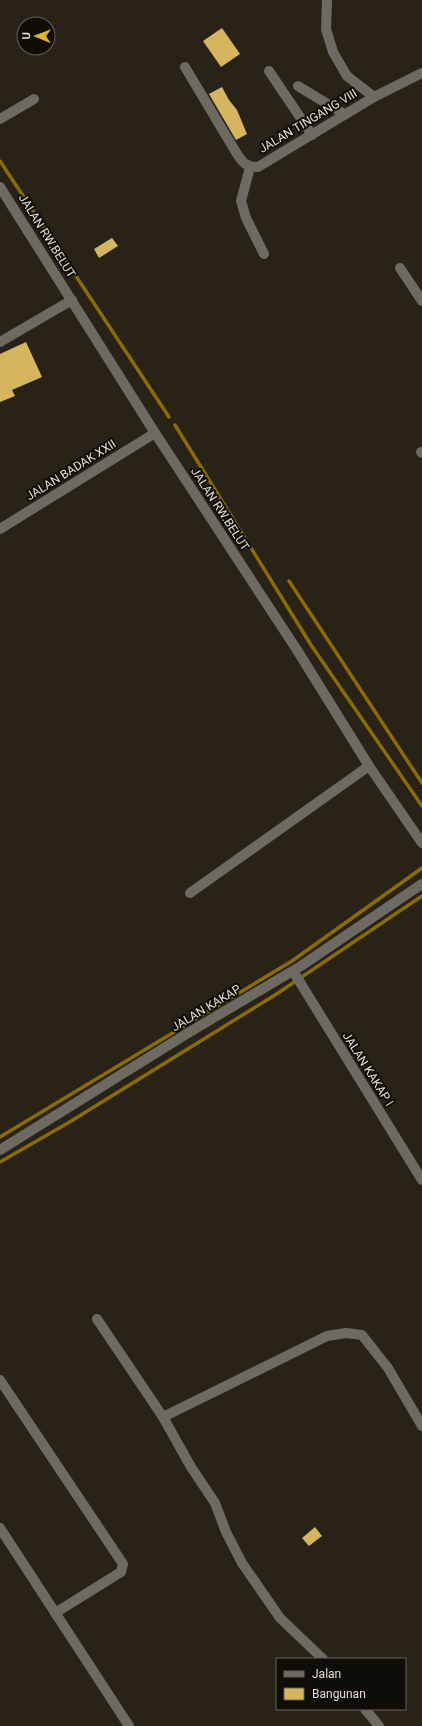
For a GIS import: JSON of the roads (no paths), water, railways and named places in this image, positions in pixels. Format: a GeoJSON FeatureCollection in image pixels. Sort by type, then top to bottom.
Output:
{"type":"FeatureCollection","features":[{"type":"Feature","properties":{"kind":"street"},"geometry":{"type":"LineString","coordinates":[[327,0],[326,29],[333,52],[347,76],[374,97]]}},
{"type":"Feature","properties":{"kind":"street","name":"JALAN TINGANG VIII"},"geometry":{"type":"LineString","coordinates":[[185,68],[237,154],[244,164],[250,167],[258,167],[344,114],[422,73]]}},
{"type":"Feature","properties":{"kind":"street"},"geometry":{"type":"LineString","coordinates":[[269,71],[312,135]]}},
{"type":"Feature","properties":{"kind":"street"},"geometry":{"type":"LineString","coordinates":[[298,86],[344,114]]}},
{"type":"Feature","properties":{"kind":"street"},"geometry":{"type":"LineString","coordinates":[[0,119],[34,99]]}},
{"type":"Feature","properties":{"kind":"street"},"geometry":{"type":"LineString","coordinates":[[250,167],[241,201],[246,218],[264,254]]}},
{"type":"Feature","properties":{"kind":"street","name":"JALAN RW.BELUT"},"geometry":{"type":"LineString","coordinates":[[0,186],[155,433],[297,650],[369,766],[422,843]]}},
{"type":"Feature","properties":{"kind":"street"},"geometry":{"type":"LineString","coordinates":[[400,268],[422,301]]}},
{"type":"Feature","properties":{"kind":"street"},"geometry":{"type":"LineString","coordinates":[[0,342],[72,300]]}},
{"type":"Feature","properties":{"kind":"street","name":"JALAN BADAK XXII"},"geometry":{"type":"LineString","coordinates":[[0,529],[155,433]]}},
{"type":"Feature","properties":{"kind":"street"},"geometry":{"type":"LineString","coordinates":[[190,893],[369,766]]}},
{"type":"Feature","properties":{"kind":"street","name":"JALAN KAKAP"},"geometry":{"type":"LineString","coordinates":[[0,1150],[188,1033],[293,971],[422,884]]}},
{"type":"Feature","properties":{"kind":"street","name":"JALAN KAKAP I"},"geometry":{"type":"LineString","coordinates":[[293,971],[422,1180]]}},
{"type":"Feature","properties":{"kind":"street"},"geometry":{"type":"LineString","coordinates":[[97,1319],[163,1417],[191,1467],[215,1503],[226,1532],[242,1563],[280,1618],[322,1658]]}},
{"type":"Feature","properties":{"kind":"street"},"geometry":{"type":"LineString","coordinates":[[163,1417],[327,1336],[346,1333],[362,1335],[388,1368],[422,1426]]}},
{"type":"Feature","properties":{"kind":"street"},"geometry":{"type":"LineString","coordinates":[[0,1380],[123,1564],[121,1572],[55,1613]]}},
{"type":"Feature","properties":{"kind":"street"},"geometry":{"type":"LineString","coordinates":[[0,1528],[129,1726]]}},
{"type":"Feature","properties":{"kind":"street"},"geometry":{"type":"LineString","coordinates":[[366,1710],[379,1726]]}},
{"type":"Feature","properties":{"kind":"waterway"},"geometry":{"type":"LineString","coordinates":[[0,161],[169,417]]}},
{"type":"Feature","properties":{"kind":"waterway"},"geometry":{"type":"LineString","coordinates":[[175,425],[311,645],[422,806]]}},
{"type":"Feature","properties":{"kind":"waterway"},"geometry":{"type":"LineString","coordinates":[[289,581],[422,783]]}},
{"type":"Feature","properties":{"kind":"waterway"},"geometry":{"type":"LineString","coordinates":[[0,1137],[292,961],[422,868]]}},
{"type":"Feature","properties":{"kind":"waterway"},"geometry":{"type":"LineString","coordinates":[[0,1162],[68,1123],[275,995],[422,896]]}}]}
